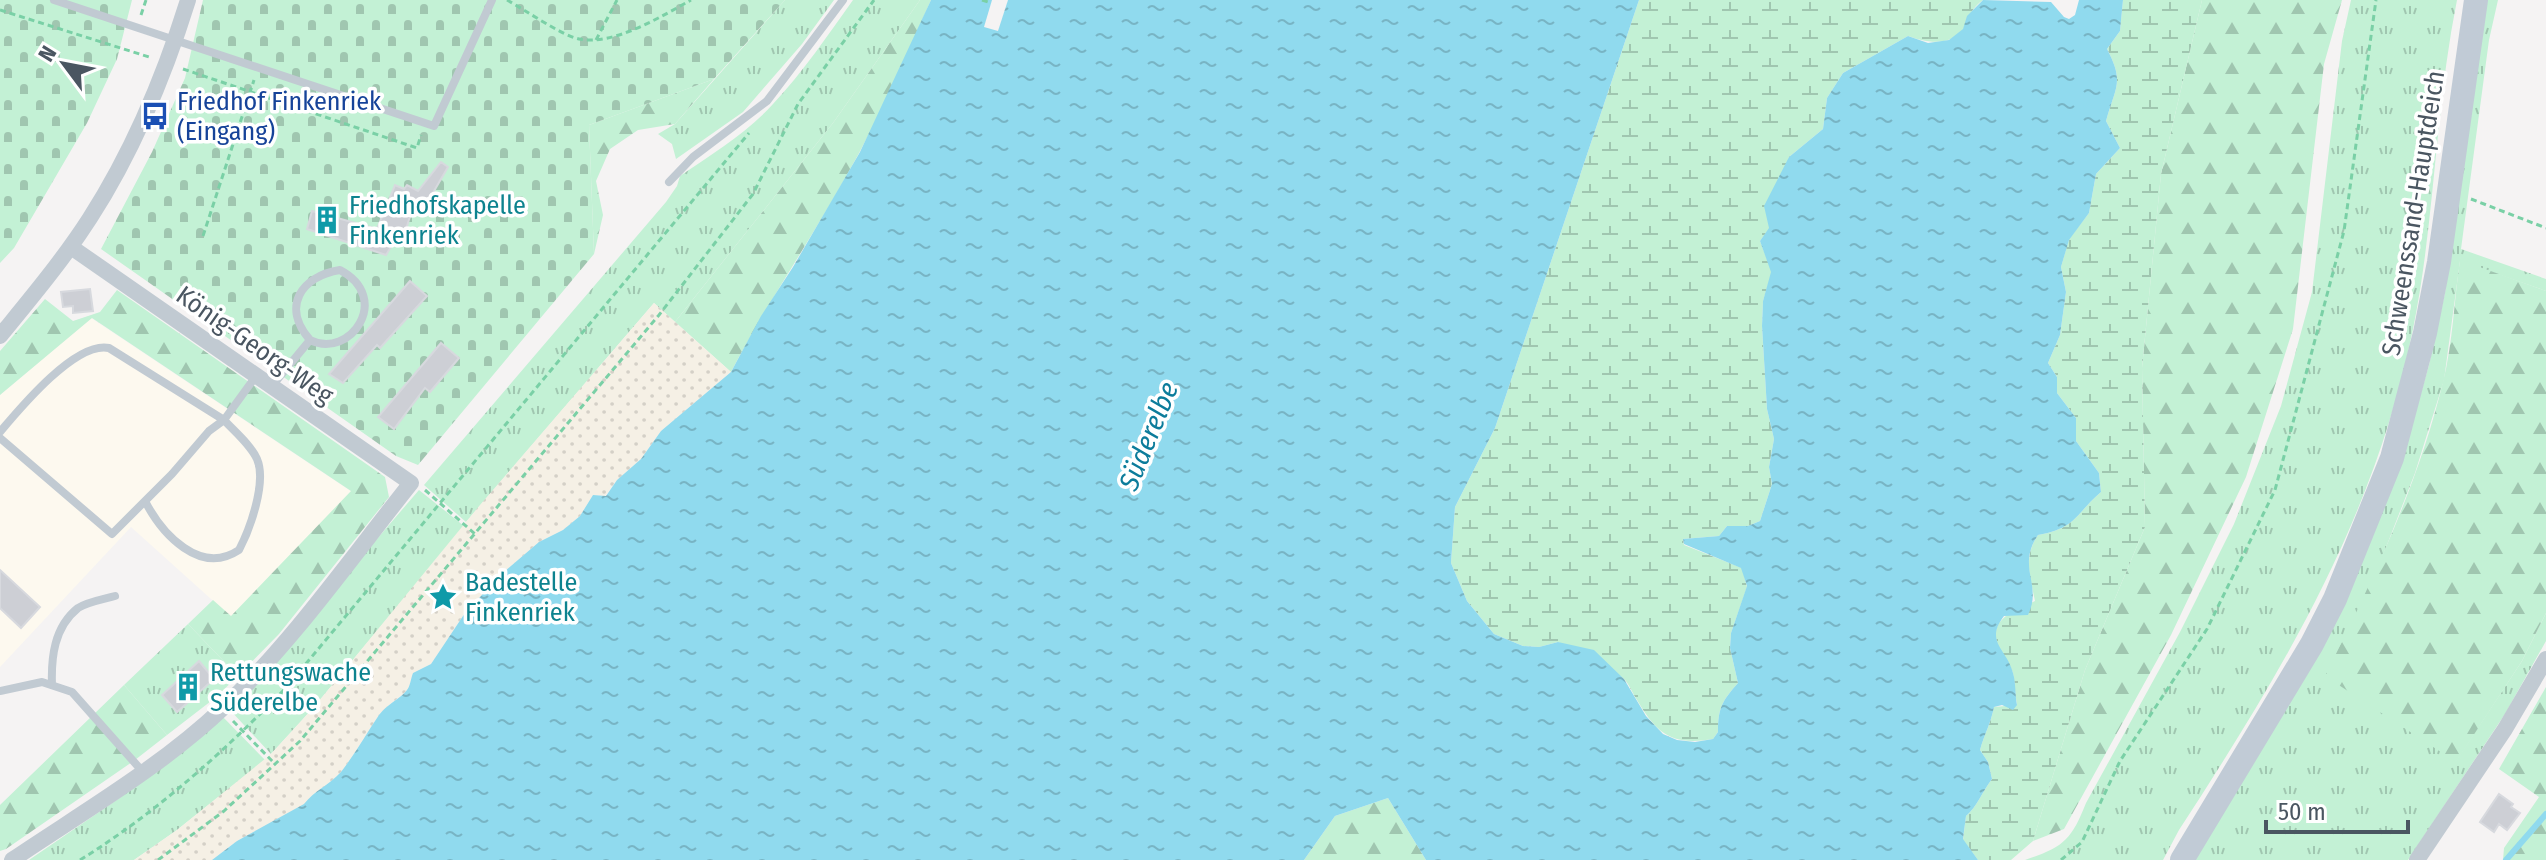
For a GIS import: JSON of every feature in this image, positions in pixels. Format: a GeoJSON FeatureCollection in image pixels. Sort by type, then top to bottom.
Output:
{"type":"FeatureCollection","features":[{"type":"Feature","properties":{"kind":"street"},"geometry":{"type":"LineString","coordinates":[[0,336],[71,247],[128,152],[175,41],[188,0]]}},
{"type":"Feature","properties":{"kind":"street","name":"Schweenssand-Hauptdeich"},"geometry":{"type":"LineString","coordinates":[[2182,860],[2312,644],[2372,512],[2408,403],[2425,333],[2441,248],[2476,0]]}},
{"type":"Feature","properties":{"kind":"street","name":"König-Georg-Weg"},"geometry":{"type":"LineString","coordinates":[[71,247],[416,485]]}},
{"type":"Feature","properties":{"kind":"street"},"geometry":{"type":"LineString","coordinates":[[12,860],[144,772],[222,709],[416,485]]}},
{"type":"Feature","properties":{"kind":"street"},"geometry":{"type":"LineString","coordinates":[[2417,860],[2505,729],[2546,659]]}},
{"type":"Feature","properties":{"kind":"lane"},"geometry":{"type":"LineString","coordinates":[[54,0],[434,126],[492,0]]}},
{"type":"Feature","properties":{"kind":"lane"},"geometry":{"type":"LineString","coordinates":[[669,182],[693,157],[767,101],[843,0]]}},
{"type":"Feature","properties":{"kind":"lane"},"geometry":{"type":"LineString","coordinates":[[340,270],[362,287],[366,306],[362,317],[353,331],[332,346],[310,340],[297,319],[299,297],[305,286],[319,274],[340,270]]}},
{"type":"Feature","properties":{"kind":"lane"},"geometry":{"type":"LineString","coordinates":[[272,386],[310,340]]}},
{"type":"Feature","properties":{"kind":"lane"},"geometry":{"type":"LineString","coordinates":[[145,501],[165,533],[180,547],[198,555],[220,559],[239,550],[256,504],[261,473],[257,459],[245,441],[224,420],[109,348],[100,346],[87,349],[74,358],[37,392],[0,435],[112,534],[209,431],[224,420],[256,375]]}},
{"type":"Feature","properties":{"kind":"lane"},"geometry":{"type":"LineString","coordinates":[[52,685],[51,657],[60,631],[79,608],[115,596]]}},
{"type":"Feature","properties":{"kind":"lane"},"geometry":{"type":"LineString","coordinates":[[0,691],[42,682],[72,692],[144,772]]}},
{"type":"Feature","properties":{"kind":"path"},"geometry":{"type":"LineString","coordinates":[[507,0],[577,38],[596,40],[646,25],[691,0]]}},
{"type":"Feature","properties":{"kind":"path"},"geometry":{"type":"LineString","coordinates":[[596,40],[617,0]]}},
{"type":"Feature","properties":{"kind":"path"},"geometry":{"type":"LineString","coordinates":[[158,860],[224,811],[300,741],[659,315],[753,194],[798,104],[874,0]]}},
{"type":"Feature","properties":{"kind":"path"},"geometry":{"type":"LineString","coordinates":[[982,0],[991,3]]}},
{"type":"Feature","properties":{"kind":"path"},"geometry":{"type":"LineString","coordinates":[[2061,860],[2082,842],[2120,761],[2207,629],[2275,490],[2344,231],[2376,0]]}},
{"type":"Feature","properties":{"kind":"path"},"geometry":{"type":"LineString","coordinates":[[0,10],[160,61]]}},
{"type":"Feature","properties":{"kind":"path"},"geometry":{"type":"LineString","coordinates":[[176,66],[417,148],[425,123]]}},
{"type":"Feature","properties":{"kind":"path"},"geometry":{"type":"LineString","coordinates":[[203,236],[258,68]]}},
{"type":"Feature","properties":{"kind":"path"},"geometry":{"type":"LineString","coordinates":[[80,860],[181,789],[243,732],[309,662],[744,141],[767,101]]}},
{"type":"Feature","properties":{"kind":"path"},"geometry":{"type":"LineString","coordinates":[[2449,189],[2546,228]]}},
{"type":"Feature","properties":{"kind":"path"},"geometry":{"type":"LineString","coordinates":[[416,485],[475,534]]}},
{"type":"Feature","properties":{"kind":"path"},"geometry":{"type":"LineString","coordinates":[[243,732],[275,764]]}},
{"type":"Feature","properties":{"kind":"shaded area"},"geometry":{"type":"Polygon","coordinates":[[[91,318],[352,492],[231,617],[131,527],[0,667],[0,395],[91,318]]]}},
{"type":"Feature","properties":{"kind":"green space"},"geometry":{"type":"Polygon","coordinates":[[[0,0],[132,0],[117,59],[87,123],[14,248],[0,263],[0,0]]]}},
{"type":"Feature","properties":{"kind":"green space"},"geometry":{"type":"Polygon","coordinates":[[[203,0],[785,0],[714,79],[589,125],[594,254],[418,465],[396,456],[101,249],[152,152],[185,78],[203,0]]]}},
{"type":"Feature","properties":{"kind":"green space"},"geometry":{"type":"Polygon","coordinates":[[[785,0],[834,0],[802,44],[743,112],[676,159],[672,144],[658,134],[675,124],[785,0]]]}},
{"type":"Feature","properties":{"kind":"green space"},"geometry":{"type":"Polygon","coordinates":[[[853,0],[920,0],[833,123],[675,322],[654,303],[466,522],[424,485],[666,202],[680,176],[729,143],[763,115],[805,66],[853,0]]]}},
{"type":"Feature","properties":{"kind":"green space"},"geometry":{"type":"Polygon","coordinates":[[[920,0],[931,0],[868,136],[731,372],[675,322],[833,123],[920,0]]]}},
{"type":"Feature","properties":{"kind":"green space"},"geometry":{"type":"Polygon","coordinates":[[[1639,0],[1983,0],[1956,36],[1936,42],[1908,36],[1843,73],[1827,98],[1823,129],[1789,157],[1770,228],[1760,241],[1772,272],[1763,301],[1762,326],[1767,409],[1774,439],[1769,467],[1772,484],[1760,521],[1748,526],[1727,526],[1719,536],[1683,539],[1684,545],[1742,568],[1747,587],[1731,633],[1730,648],[1738,683],[1722,705],[1718,732],[1713,739],[1699,741],[1676,739],[1659,729],[1644,712],[1624,679],[1592,659],[1558,642],[1539,647],[1523,646],[1494,634],[1467,601],[1451,563],[1455,507],[1495,428],[1639,0]]]}},
{"type":"Feature","properties":{"kind":"green space"},"geometry":{"type":"Polygon","coordinates":[[[2123,0],[2202,0],[2161,174],[2142,368],[2145,527],[2085,670],[2033,841],[2011,860],[1978,860],[1963,840],[1966,816],[1992,779],[1988,762],[1980,750],[1994,707],[2017,705],[2013,673],[2000,650],[1996,631],[2004,618],[2035,601],[2029,559],[2038,535],[2068,524],[2101,492],[2099,473],[2076,441],[2076,418],[2057,393],[2057,377],[2048,363],[2060,335],[2066,292],[2061,267],[2069,239],[2089,213],[2096,174],[2120,148],[2106,121],[2117,85],[2116,70],[2107,49],[2120,31],[2123,0]]]}},
{"type":"Feature","properties":{"kind":"green space"},"geometry":{"type":"Polygon","coordinates":[[[2202,0],[2342,0],[2324,64],[2293,329],[2246,477],[2171,635],[2064,829],[2033,841],[2085,670],[2145,527],[2142,368],[2161,174],[2202,0]]]}},
{"type":"Feature","properties":{"kind":"green space"},"geometry":{"type":"Polygon","coordinates":[[[2351,0],[2457,0],[2413,329],[2396,399],[2375,465],[2349,529],[2288,652],[2163,860],[2025,860],[2057,846],[2075,826],[2180,632],[2234,524],[2281,406],[2312,292],[2342,41],[2351,0]]]}},
{"type":"Feature","properties":{"kind":"green space"},"geometry":{"type":"Polygon","coordinates":[[[2483,0],[2498,0],[2489,40],[2461,249],[2546,279],[2546,291],[2460,261],[2444,380],[2415,473],[2376,573],[2456,761],[2522,661],[2546,613],[2546,641],[2505,714],[2408,860],[2193,860],[2406,445],[2445,293],[2483,0]]]}},
{"type":"Feature","properties":{"kind":"green space"},"geometry":{"type":"Polygon","coordinates":[[[714,79],[675,124],[638,130],[610,149],[596,181],[603,215],[594,254],[589,125],[714,79]]]}},
{"type":"Feature","properties":{"kind":"green space"},"geometry":{"type":"Polygon","coordinates":[[[2460,260],[2546,291],[2546,613],[2522,661],[2456,762],[2325,676],[2376,569],[2421,458],[2446,367],[2460,260]]]}},
{"type":"Feature","properties":{"kind":"green space"},"geometry":{"type":"Polygon","coordinates":[[[117,290],[385,477],[389,497],[279,634],[238,676],[188,624],[213,600],[231,616],[351,491],[92,318],[0,395],[0,351],[45,299],[73,321],[100,312],[117,290]]]}},
{"type":"Feature","properties":{"kind":"green space"},"geometry":{"type":"Polygon","coordinates":[[[419,490],[464,526],[314,707],[271,754],[230,710],[419,490]]]}},
{"type":"Feature","properties":{"kind":"green space"},"geometry":{"type":"Polygon","coordinates":[[[188,624],[238,676],[167,735],[124,685],[188,624]]]}},
{"type":"Feature","properties":{"kind":"green space"},"geometry":{"type":"Polygon","coordinates":[[[124,685],[167,735],[0,851],[0,805],[124,685]]]}},
{"type":"Feature","properties":{"kind":"green space"},"geometry":{"type":"Polygon","coordinates":[[[2546,687],[2546,860],[2503,860],[2504,848],[2539,797],[2499,769],[2546,687]]]}},
{"type":"Feature","properties":{"kind":"green space"},"geometry":{"type":"Polygon","coordinates":[[[222,716],[265,760],[177,830],[134,860],[29,860],[121,797],[222,716]]]}},
{"type":"Feature","properties":{"kind":"green space"},"geometry":{"type":"Polygon","coordinates":[[[1388,798],[1426,860],[1304,860],[1335,816],[1388,798]]]}},
{"type":"Feature","properties":{"kind":"sand","name":"Badestelle Finkenriek"},"geometry":{"type":"Polygon","coordinates":[[[654,303],[731,372],[661,431],[641,459],[617,480],[605,496],[593,495],[580,516],[563,530],[539,542],[498,577],[463,616],[431,664],[413,673],[407,690],[379,715],[341,772],[305,804],[237,841],[212,860],[134,860],[177,830],[271,754],[654,303]]]}},
{"type":"Feature","properties":{"kind":"water","name":"Süderelbe"},"geometry":{"type":"Polygon","coordinates":[[[931,0],[1639,0],[1495,428],[1455,507],[1451,563],[1467,601],[1494,634],[1523,646],[1539,647],[1558,642],[1594,650],[1624,679],[1646,716],[1663,734],[1677,740],[1695,742],[1713,739],[1718,732],[1722,705],[1738,683],[1730,648],[1731,633],[1747,586],[1741,568],[1684,544],[1683,539],[1719,536],[1727,526],[1748,526],[1760,521],[1772,484],[1769,467],[1774,439],[1767,409],[1762,326],[1763,301],[1771,272],[1760,241],[1769,228],[1764,206],[1789,157],[1823,129],[1827,98],[1843,73],[1908,36],[1928,43],[1949,40],[1963,29],[1967,16],[1983,0],[2051,2],[2069,19],[2075,15],[2079,0],[2123,0],[2120,31],[2107,49],[2116,70],[2117,85],[2106,121],[2120,148],[2096,174],[2089,213],[2069,240],[2061,267],[2066,292],[2060,335],[2048,363],[2057,377],[2057,393],[2076,418],[2076,441],[2099,473],[2101,492],[2068,524],[2038,535],[2029,557],[2033,594],[2028,615],[2004,616],[1998,625],[1996,639],[2013,673],[2017,705],[2013,710],[2002,705],[1994,707],[1980,750],[1988,762],[1992,779],[1966,816],[1963,839],[1978,860],[1426,860],[1388,798],[1335,816],[1304,860],[212,860],[237,841],[304,804],[336,777],[379,715],[408,689],[413,673],[431,664],[463,616],[498,577],[539,542],[563,530],[580,516],[593,495],[606,496],[617,480],[641,459],[661,431],[731,372],[761,316],[860,152],[931,0]]]}},
{"type":"Feature","properties":{"kind":"pier"},"geometry":{"type":"Polygon","coordinates":[[[992,0],[1008,0],[998,31],[984,27],[992,0]]]}},
{"type":"Feature","properties":{"kind":"building","name":"Friedhofskapelle Finkenriek"},"geometry":{"type":"Polygon","coordinates":[[[441,162],[448,167],[420,215],[412,210],[403,239],[397,237],[386,255],[307,229],[312,211],[377,229],[395,185],[404,189],[407,185],[418,191],[441,162]]]}},
{"type":"Feature","properties":{"kind":"building"},"geometry":{"type":"Polygon","coordinates":[[[410,281],[427,296],[343,383],[329,374],[410,281]]]}},
{"type":"Feature","properties":{"kind":"building"},"geometry":{"type":"Polygon","coordinates":[[[90,289],[93,311],[73,313],[73,306],[63,307],[61,292],[90,289]]]}},
{"type":"Feature","properties":{"kind":"building"},"geometry":{"type":"Polygon","coordinates":[[[441,343],[459,358],[430,392],[425,388],[394,429],[378,417],[441,343]]]}},
{"type":"Feature","properties":{"kind":"building"},"geometry":{"type":"Polygon","coordinates":[[[0,570],[40,607],[21,628],[0,608],[0,570]]]}},
{"type":"Feature","properties":{"kind":"building","name":"Rettungswache Süderelbe"},"geometry":{"type":"Polygon","coordinates":[[[199,661],[214,679],[177,712],[162,695],[199,661]]]}},
{"type":"Feature","properties":{"kind":"building"},"geometry":{"type":"Polygon","coordinates":[[[2499,794],[2520,813],[2507,830],[2499,824],[2494,832],[2480,822],[2499,794]]]}},
{"type":"Feature","properties":{"kind":"waterway"},"geometry":{"type":"LineString","coordinates":[[2506,860],[2546,814]]}},
{"type":"Feature","properties":{"kind":"place","name":"Friedhof Finkenriek (Eingang)"},"geometry":{"type":"Point","coordinates":[155,116]}},
{"type":"Feature","properties":{"kind":"place","name":"Friedhofskapelle Finkenriek"},"geometry":{"type":"Point","coordinates":[327,220]}},
{"type":"Feature","properties":{"kind":"place","name":"Badestelle Finkenriek"},"geometry":{"type":"Point","coordinates":[443,597]}},
{"type":"Feature","properties":{"kind":"place","name":"Rettungswache Süderelbe"},"geometry":{"type":"Point","coordinates":[188,687]}}]}
